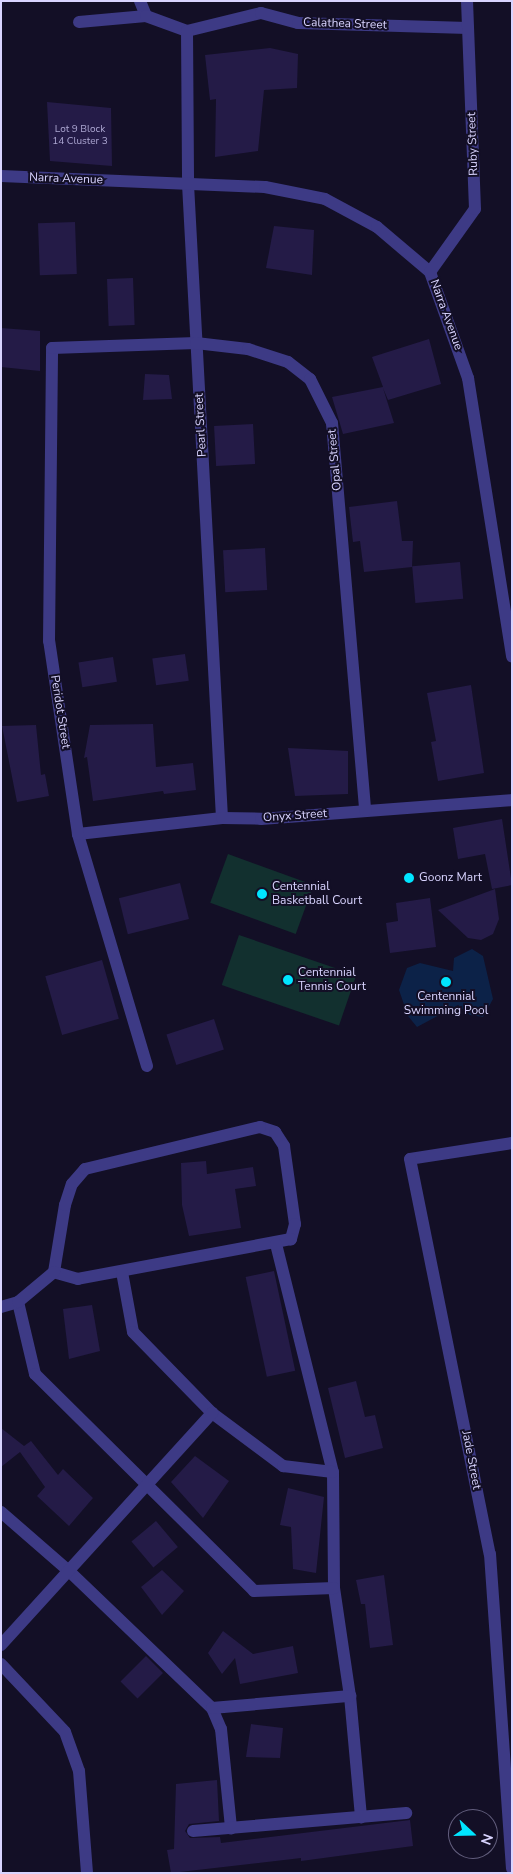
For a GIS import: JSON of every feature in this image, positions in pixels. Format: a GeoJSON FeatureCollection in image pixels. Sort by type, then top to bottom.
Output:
{"type":"FeatureCollection","features":[{"type":"Feature","properties":{"kind":"street"},"geometry":{"type":"LineString","coordinates":[[140,1],[146,16]]}},
{"type":"Feature","properties":{"kind":"street","name":"Ruby Street"},"geometry":{"type":"LineString","coordinates":[[430,272],[476,209],[468,1]]}},
{"type":"Feature","properties":{"kind":"street","name":"Calathea Street"},"geometry":{"type":"LineString","coordinates":[[187,31],[262,7],[298,23],[468,28]]}},
{"type":"Feature","properties":{"kind":"street"},"geometry":{"type":"LineString","coordinates":[[79,22],[146,16],[187,31]]}},
{"type":"Feature","properties":{"kind":"street","name":"Pearl Street"},"geometry":{"type":"LineString","coordinates":[[187,31],[188,184],[222,818]]}},
{"type":"Feature","properties":{"kind":"street","name":"Narra Avenue"},"geometry":{"type":"LineString","coordinates":[[1,176],[265,187],[325,199],[377,227],[430,272],[468,378],[512,657]]}},
{"type":"Feature","properties":{"kind":"street","name":"Opal Street"},"geometry":{"type":"LineString","coordinates":[[52,348],[196,344],[248,349],[288,362],[310,379],[332,423],[365,812]]}},
{"type":"Feature","properties":{"kind":"street","name":"Peridot Street"},"geometry":{"type":"LineString","coordinates":[[52,348],[49,641],[78,834],[147,1066]]}},
{"type":"Feature","properties":{"kind":"street","name":"Onyx Street"},"geometry":{"type":"LineString","coordinates":[[78,834],[222,818],[261,819],[512,800]]}},
{"type":"Feature","properties":{"kind":"street"},"geometry":{"type":"LineString","coordinates":[[1,1307],[18,1302],[54,1272],[65,1205],[72,1184],[85,1169],[260,1127],[275,1132],[284,1146],[295,1224],[291,1239],[276,1244],[78,1279],[54,1272]]}},
{"type":"Feature","properties":{"kind":"street","name":"Jade Street"},"geometry":{"type":"LineString","coordinates":[[512,1142],[410,1159],[490,1554],[506,1717],[512,1868]]}},
{"type":"Feature","properties":{"kind":"street"},"geometry":{"type":"LineString","coordinates":[[276,1244],[333,1472],[334,1588],[350,1696],[361,1818]]}},
{"type":"Feature","properties":{"kind":"street"},"geometry":{"type":"LineString","coordinates":[[122,1272],[133,1332],[212,1413],[283,1466],[333,1472]]}},
{"type":"Feature","properties":{"kind":"street"},"geometry":{"type":"LineString","coordinates":[[18,1302],[35,1374],[254,1591],[334,1588]]}},
{"type":"Feature","properties":{"kind":"street"},"geometry":{"type":"LineString","coordinates":[[1,1645],[70,1572],[212,1413]]}},
{"type":"Feature","properties":{"kind":"street"},"geometry":{"type":"LineString","coordinates":[[1,1512],[70,1572],[212,1708],[221,1729],[231,1828]]}},
{"type":"Feature","properties":{"kind":"street"},"geometry":{"type":"LineString","coordinates":[[1,1664],[66,1732],[79,1771],[87,1873]]}},
{"type":"Feature","properties":{"kind":"street"},"geometry":{"type":"LineString","coordinates":[[212,1708],[350,1696]]}},
{"type":"Feature","properties":{"kind":"street"},"geometry":{"type":"LineString","coordinates":[[192,1831],[406,1814]]}},
{"type":"Feature","properties":{"kind":"green space","name":"Centennial Basketball Court"},"geometry":{"type":"Polygon","coordinates":[[[228,854],[314,885],[296,934],[210,903],[228,854]]]}},
{"type":"Feature","properties":{"kind":"green space","name":"Centennial Tennis Court"},"geometry":{"type":"Polygon","coordinates":[[[239,935],[356,975],[339,1025],[222,985],[239,935]]]}},
{"type":"Feature","properties":{"kind":"water","name":"Centennial Swimming Pool"},"geometry":{"type":"Polygon","coordinates":[[[472,949],[483,956],[493,999],[483,1017],[470,1015],[458,1005],[417,1027],[408,1016],[399,990],[407,968],[420,963],[453,971],[454,958],[472,949]]]}},
{"type":"Feature","properties":{"kind":"building"},"geometry":{"type":"Polygon","coordinates":[[[270,48],[298,54],[297,88],[264,90],[258,151],[215,157],[216,99],[210,100],[205,55],[270,48]]]}},
{"type":"Feature","properties":{"kind":"building"},"geometry":{"type":"Polygon","coordinates":[[[47,102],[111,108],[112,166],[50,161],[47,102]]]}},
{"type":"Feature","properties":{"kind":"building"},"geometry":{"type":"Polygon","coordinates":[[[75,222],[77,274],[40,275],[38,223],[75,222]]]}},
{"type":"Feature","properties":{"kind":"building"},"geometry":{"type":"Polygon","coordinates":[[[274,226],[314,230],[312,275],[266,268],[274,226]]]}},
{"type":"Feature","properties":{"kind":"building"},"geometry":{"type":"Polygon","coordinates":[[[133,278],[135,325],[109,326],[107,279],[133,278]]]}},
{"type":"Feature","properties":{"kind":"building"},"geometry":{"type":"Polygon","coordinates":[[[1,328],[40,331],[40,371],[1,367],[1,328]]]}},
{"type":"Feature","properties":{"kind":"building"},"geometry":{"type":"Polygon","coordinates":[[[429,339],[441,384],[388,400],[383,388],[394,423],[343,434],[332,397],[383,387],[372,357],[429,339]]]}},
{"type":"Feature","properties":{"kind":"building"},"geometry":{"type":"Polygon","coordinates":[[[145,374],[169,375],[172,399],[143,400],[145,374]]]}},
{"type":"Feature","properties":{"kind":"building"},"geometry":{"type":"Polygon","coordinates":[[[253,424],[255,464],[216,466],[214,426],[253,424]]]}},
{"type":"Feature","properties":{"kind":"building"},"geometry":{"type":"Polygon","coordinates":[[[397,501],[402,541],[413,541],[412,567],[364,572],[360,541],[353,542],[349,507],[397,501]]]}},
{"type":"Feature","properties":{"kind":"building"},"geometry":{"type":"Polygon","coordinates":[[[265,548],[267,590],[225,592],[223,550],[265,548]]]}},
{"type":"Feature","properties":{"kind":"building"},"geometry":{"type":"Polygon","coordinates":[[[460,562],[463,599],[415,603],[412,566],[460,562]]]}},
{"type":"Feature","properties":{"kind":"building"},"geometry":{"type":"Polygon","coordinates":[[[185,654],[189,681],[156,685],[152,659],[185,654]]]}},
{"type":"Feature","properties":{"kind":"building"},"geometry":{"type":"Polygon","coordinates":[[[113,657],[117,682],[82,687],[78,662],[113,657]]]}},
{"type":"Feature","properties":{"kind":"building"},"geometry":{"type":"Polygon","coordinates":[[[471,685],[484,773],[438,781],[431,742],[436,741],[427,693],[471,685]]]}},
{"type":"Feature","properties":{"kind":"building"},"geometry":{"type":"Polygon","coordinates":[[[153,724],[156,767],[193,763],[196,790],[164,794],[163,791],[93,801],[87,757],[84,758],[90,725],[153,724]]]}},
{"type":"Feature","properties":{"kind":"building"},"geometry":{"type":"Polygon","coordinates":[[[36,725],[41,775],[45,774],[49,796],[17,802],[2,726],[36,725]]]}},
{"type":"Feature","properties":{"kind":"building"},"geometry":{"type":"Polygon","coordinates":[[[288,748],[348,751],[348,794],[295,796],[288,748]]]}},
{"type":"Feature","properties":{"kind":"building"},"geometry":{"type":"Polygon","coordinates":[[[502,819],[512,885],[492,889],[485,854],[458,859],[453,828],[502,819]]]}},
{"type":"Feature","properties":{"kind":"building"},"geometry":{"type":"Polygon","coordinates":[[[180,883],[189,919],[128,934],[119,898],[180,883]]]}},
{"type":"Feature","properties":{"kind":"building"},"geometry":{"type":"Polygon","coordinates":[[[495,889],[499,919],[493,934],[481,940],[468,938],[438,910],[495,889]]]}},
{"type":"Feature","properties":{"kind":"building"},"geometry":{"type":"Polygon","coordinates":[[[430,898],[436,947],[390,953],[386,923],[398,921],[396,903],[430,898]]]}},
{"type":"Feature","properties":{"kind":"building"},"geometry":{"type":"Polygon","coordinates":[[[102,960],[119,1019],[62,1035],[45,976],[102,960]]]}},
{"type":"Feature","properties":{"kind":"building"},"geometry":{"type":"Polygon","coordinates":[[[214,1019],[224,1049],[176,1065],[166,1034],[214,1019]]]}},
{"type":"Feature","properties":{"kind":"building"},"geometry":{"type":"Polygon","coordinates":[[[206,1161],[207,1174],[253,1167],[256,1186],[235,1189],[241,1228],[189,1236],[182,1205],[181,1163],[206,1161]]]}},
{"type":"Feature","properties":{"kind":"building"},"geometry":{"type":"Polygon","coordinates":[[[274,1271],[295,1371],[267,1377],[246,1277],[274,1271]]]}},
{"type":"Feature","properties":{"kind":"building"},"geometry":{"type":"Polygon","coordinates":[[[92,1305],[100,1351],[69,1359],[63,1309],[92,1305]]]}},
{"type":"Feature","properties":{"kind":"building"},"geometry":{"type":"Polygon","coordinates":[[[356,1381],[365,1417],[375,1415],[383,1448],[345,1458],[328,1388],[356,1381]]]}},
{"type":"Feature","properties":{"kind":"building"},"geometry":{"type":"Polygon","coordinates":[[[1,1428],[24,1446],[31,1441],[58,1475],[63,1469],[93,1498],[69,1526],[37,1496],[45,1487],[20,1452],[1,1467],[1,1428]]]}},
{"type":"Feature","properties":{"kind":"building"},"geometry":{"type":"Polygon","coordinates":[[[195,1456],[229,1481],[203,1518],[171,1482],[195,1456]]]}},
{"type":"Feature","properties":{"kind":"building"},"geometry":{"type":"Polygon","coordinates":[[[288,1488],[324,1497],[316,1573],[293,1569],[291,1527],[280,1525],[288,1488]]]}},
{"type":"Feature","properties":{"kind":"building"},"geometry":{"type":"Polygon","coordinates":[[[156,1521],[178,1547],[153,1568],[131,1542],[156,1521]]]}},
{"type":"Feature","properties":{"kind":"building"},"geometry":{"type":"Polygon","coordinates":[[[162,1570],[184,1591],[162,1615],[141,1587],[162,1570]]]}},
{"type":"Feature","properties":{"kind":"building"},"geometry":{"type":"Polygon","coordinates":[[[384,1575],[393,1645],[370,1648],[365,1604],[361,1604],[356,1580],[384,1575]]]}},
{"type":"Feature","properties":{"kind":"building"},"geometry":{"type":"Polygon","coordinates":[[[223,1631],[253,1654],[293,1646],[298,1673],[240,1684],[235,1658],[222,1674],[208,1653],[223,1631]]]}},
{"type":"Feature","properties":{"kind":"building"},"geometry":{"type":"Polygon","coordinates":[[[146,1656],[163,1673],[138,1698],[121,1681],[146,1656]]]}},
{"type":"Feature","properties":{"kind":"building"},"geometry":{"type":"Polygon","coordinates":[[[251,1724],[283,1728],[280,1758],[246,1757],[251,1724]]]}},
{"type":"Feature","properties":{"kind":"building"},"geometry":{"type":"Polygon","coordinates":[[[217,1780],[219,1821],[189,1824],[185,1831],[190,1838],[220,1837],[221,1843],[410,1820],[413,1846],[301,1861],[301,1858],[171,1873],[167,1850],[174,1849],[176,1784],[217,1780]]]}},
{"type":"Feature","properties":{"kind":"place","name":"Goonz Mart"},"geometry":{"type":"Point","coordinates":[409,878]}},
{"type":"Feature","properties":{"kind":"place","name":"Centennial Basketball Court"},"geometry":{"type":"Point","coordinates":[262,894]}},
{"type":"Feature","properties":{"kind":"place","name":"Centennial Tennis Court"},"geometry":{"type":"Point","coordinates":[288,980]}},
{"type":"Feature","properties":{"kind":"place","name":"Centennial Swimming Pool"},"geometry":{"type":"Point","coordinates":[446,982]}}]}
